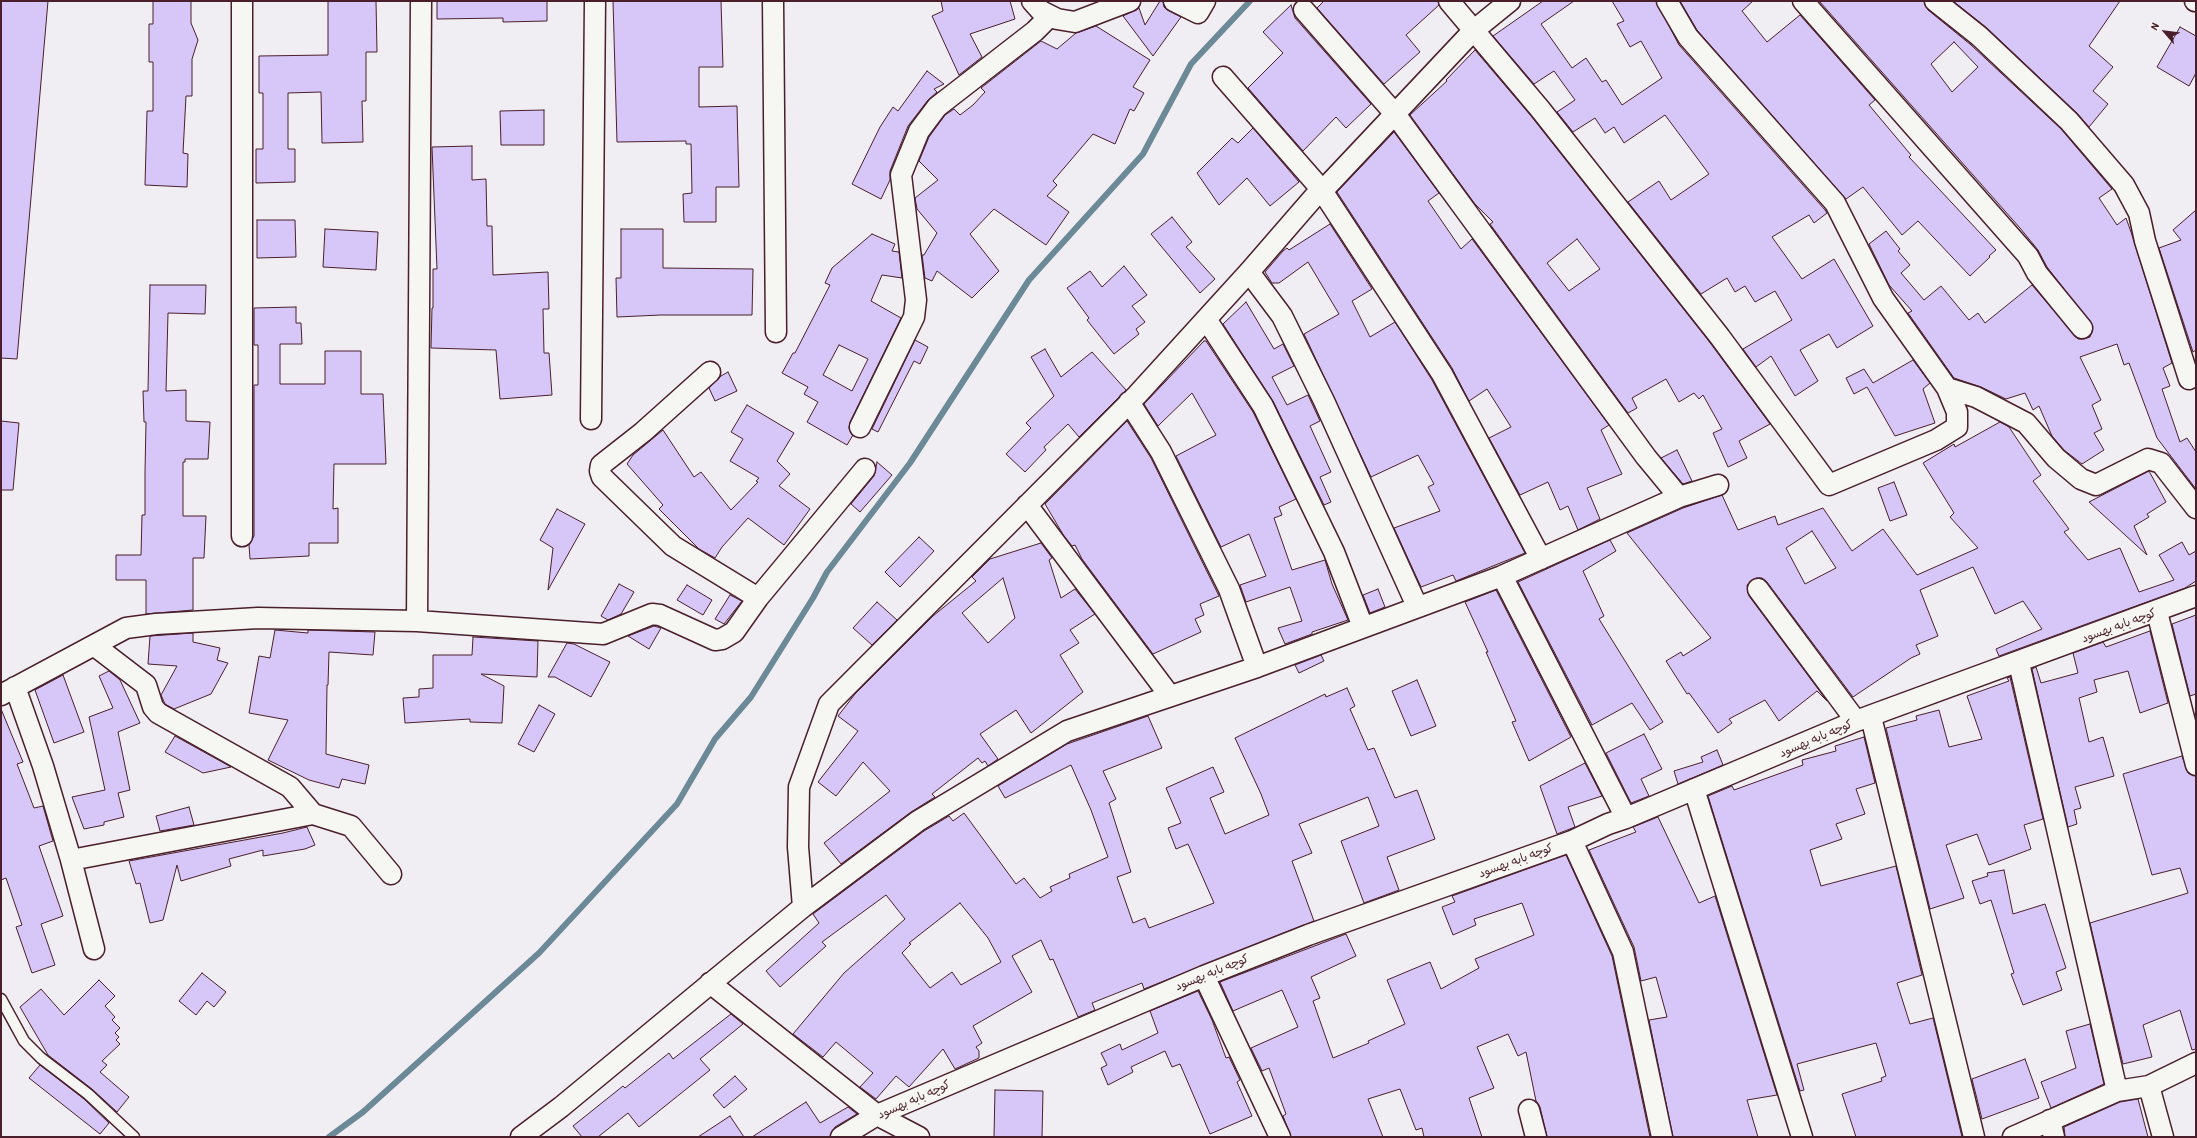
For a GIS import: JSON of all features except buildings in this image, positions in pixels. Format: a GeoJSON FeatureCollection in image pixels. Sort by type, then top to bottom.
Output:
{"type":"FeatureCollection","features":[{"type":"Feature","properties":{"kind":"street"},"geometry":{"type":"LineString","coordinates":[[242,1],[242,536]]}},
{"type":"Feature","properties":{"kind":"street"},"geometry":{"type":"LineString","coordinates":[[417,621],[421,1]]}},
{"type":"Feature","properties":{"kind":"street"},"geometry":{"type":"LineString","coordinates":[[591,419],[595,1]]}},
{"type":"Feature","properties":{"kind":"street"},"geometry":{"type":"LineString","coordinates":[[773,1],[776,332]]}},
{"type":"Feature","properties":{"kind":"street"},"geometry":{"type":"LineString","coordinates":[[1032,1],[1041,11],[1050,16],[1075,22],[1130,1]]}},
{"type":"Feature","properties":{"kind":"street"},"geometry":{"type":"LineString","coordinates":[[1174,1],[1198,13],[1205,1]]}},
{"type":"Feature","properties":{"kind":"street"},"geometry":{"type":"LineString","coordinates":[[1449,1],[1540,109],[1720,337],[1829,485],[1936,440],[1956,427],[1957,412],[1947,388],[1883,298],[1835,203],[1688,37],[1667,1]]}},
{"type":"Feature","properties":{"kind":"street"},"geometry":{"type":"LineString","coordinates":[[803,907],[798,847],[799,787],[829,704],[1129,402],[1249,272],[1321,189],[1328,185],[1473,31],[1510,1]]}},
{"type":"Feature","properties":{"kind":"street"},"geometry":{"type":"LineString","coordinates":[[1803,1],[2028,256],[2037,274],[2082,328]]}},
{"type":"Feature","properties":{"kind":"street"},"geometry":{"type":"LineString","coordinates":[[1935,1],[1979,36],[2069,121],[2124,185],[2139,213],[2145,241],[2189,379]]}},
{"type":"Feature","properties":{"kind":"street"},"geometry":{"type":"LineString","coordinates":[[1304,10],[1395,114],[1641,450],[1679,497]]}},
{"type":"Feature","properties":{"kind":"street"},"geometry":{"type":"LineString","coordinates":[[860,427],[914,317],[916,300],[901,175],[919,131],[937,107],[1036,31],[1050,16]]}},
{"type":"Feature","properties":{"kind":"street"},"geometry":{"type":"LineString","coordinates":[[1223,77],[1321,189],[1442,374],[1541,559]]}},
{"type":"Feature","properties":{"kind":"street"},"geometry":{"type":"LineString","coordinates":[[1249,272],[1282,316],[1324,401],[1417,606]]}},
{"type":"Feature","properties":{"kind":"street"},"geometry":{"type":"LineString","coordinates":[[1206,319],[1263,406],[1334,552],[1363,627]]}},
{"type":"Feature","properties":{"kind":"street"},"geometry":{"type":"LineString","coordinates":[[710,372],[643,432],[601,465],[600,471],[602,477],[674,546],[758,598]]}},
{"type":"Feature","properties":{"kind":"street"},"geometry":{"type":"LineString","coordinates":[[1947,388],[1976,398],[2026,423],[2056,458],[2081,479],[2096,485],[2148,459],[2161,464],[2196,508]]}},
{"type":"Feature","properties":{"kind":"street"},"geometry":{"type":"LineString","coordinates":[[1129,402],[1161,452],[1230,589],[1257,667]]}},
{"type":"Feature","properties":{"kind":"street"},"geometry":{"type":"LineString","coordinates":[[94,949],[71,860],[43,766],[8,691],[95,646],[126,628],[156,624],[258,618],[417,621],[603,634],[652,614],[660,615],[715,640],[722,639],[734,632],[758,598],[865,470]]}},
{"type":"Feature","properties":{"kind":"street"},"geometry":{"type":"LineString","coordinates":[[521,1137],[562,1107],[803,907],[918,821],[1067,731],[1257,667],[1417,606],[1502,576],[1679,497],[1718,484]]}},
{"type":"Feature","properties":{"kind":"street"},"geometry":{"type":"LineString","coordinates":[[1027,505],[1170,696]]}},
{"type":"Feature","properties":{"kind":"street"},"geometry":{"type":"LineString","coordinates":[[1502,576],[1626,818]]}},
{"type":"Feature","properties":{"kind":"street"},"geometry":{"type":"LineString","coordinates":[[1758,589],[1864,719],[1974,1137]]}},
{"type":"Feature","properties":{"kind":"street","name":"کوچه بابه بهسود"},"geometry":{"type":"LineString","coordinates":[[841,1137],[877,1115],[1204,976],[1308,935],[1572,841],[1608,824],[1626,818],[1864,719],[2157,612],[2196,596]]}},
{"type":"Feature","properties":{"kind":"street"},"geometry":{"type":"LineString","coordinates":[[2157,612],[2196,765]]}},
{"type":"Feature","properties":{"kind":"street"},"geometry":{"type":"LineString","coordinates":[[95,646],[146,685],[153,707],[158,713],[290,787],[313,814]]}},
{"type":"Feature","properties":{"kind":"street"},"geometry":{"type":"LineString","coordinates":[[2019,663],[2117,1091]]}},
{"type":"Feature","properties":{"kind":"street"},"geometry":{"type":"LineString","coordinates":[[1694,789],[1802,1137]]}},
{"type":"Feature","properties":{"kind":"street"},"geometry":{"type":"LineString","coordinates":[[71,860],[313,814],[351,826],[391,874]]}},
{"type":"Feature","properties":{"kind":"street"},"geometry":{"type":"LineString","coordinates":[[1572,841],[1623,952],[1662,1137]]}},
{"type":"Feature","properties":{"kind":"street"},"geometry":{"type":"LineString","coordinates":[[1204,976],[1280,1137]]}},
{"type":"Feature","properties":{"kind":"street"},"geometry":{"type":"LineString","coordinates":[[710,983],[877,1115],[919,1137]]}},
{"type":"Feature","properties":{"kind":"street"},"geometry":{"type":"LineString","coordinates":[[2013,1137],[2052,1128],[2117,1091],[2149,1086],[2196,1063]]}},
{"type":"Feature","properties":{"kind":"street"},"geometry":{"type":"LineString","coordinates":[[2149,1086],[2163,1137]]}},
{"type":"Feature","properties":{"kind":"street"},"geometry":{"type":"LineString","coordinates":[[1529,1110],[1536,1137]]}},
{"type":"Feature","properties":{"kind":"lane"},"geometry":{"type":"LineString","coordinates":[[1,999],[24,1041],[41,1058],[88,1094],[134,1137]]}},
{"type":"Feature","properties":{"kind":"waterway"},"geometry":{"type":"LineString","coordinates":[[329,1137],[363,1112],[539,953],[677,804],[715,739],[751,697],[813,598],[827,572],[910,463],[1029,280],[1143,154],[1191,64],[1250,1]]}}]}
